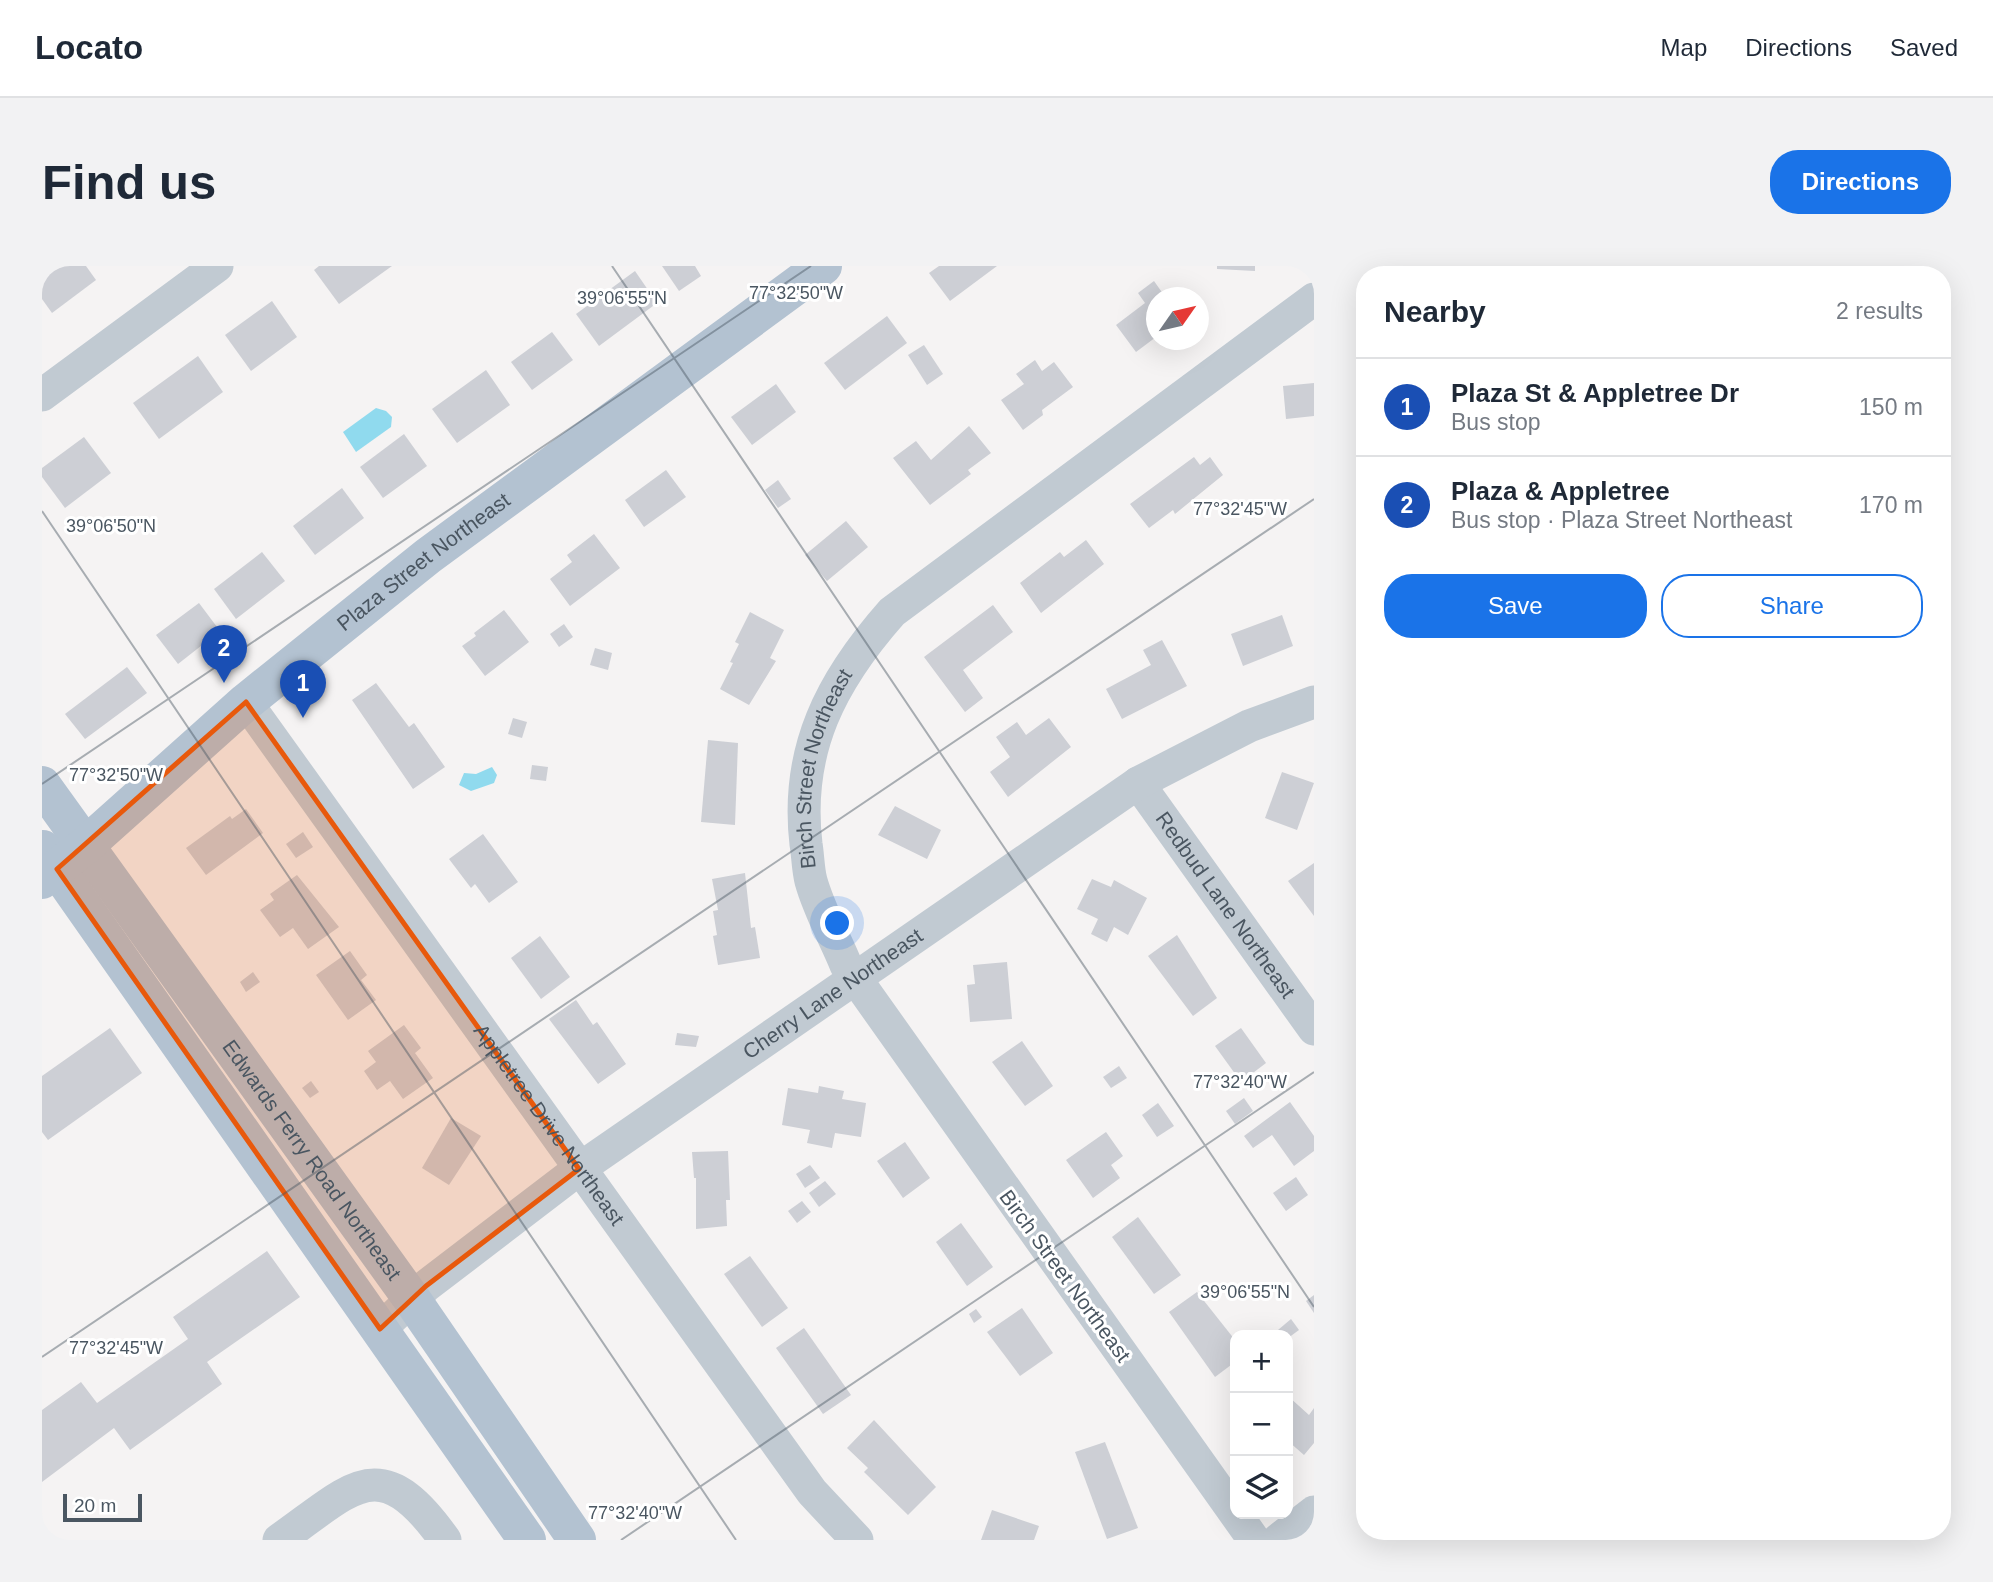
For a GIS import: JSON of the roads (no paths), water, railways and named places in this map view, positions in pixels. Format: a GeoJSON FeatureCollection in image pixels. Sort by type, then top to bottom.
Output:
{"type":"FeatureCollection","features":[{"type":"Feature","properties":{"kind":"main road","name":"Plaza Street Northeast"},"geometry":{"type":"LineString","coordinates":[[47,865],[86,845],[246,702],[428,556],[823,266]]}},
{"type":"Feature","properties":{"kind":"main road","name":"Edwards Ferry Road Northeast"},"geometry":{"type":"LineString","coordinates":[[42,785],[411,1298],[577,1540]]}},
{"type":"Feature","properties":{"kind":"main road","name":"Edwards Ferry Road Northeast"},"geometry":{"type":"LineString","coordinates":[[47,865],[380,1329],[527,1540]]}},
{"type":"Feature","properties":{"kind":"street"},"geometry":{"type":"LineString","coordinates":[[42,395],[217,266]]}},
{"type":"Feature","properties":{"kind":"street","name":"Birch Street Northeast"},"geometry":{"type":"LineString","coordinates":[[1254,1540],[855,979],[811,881],[803,821],[804,773],[818,724],[859,649],[892,612],[1314,299]]}},
{"type":"Feature","properties":{"kind":"street","name":"Appletree Drive Northeast"},"geometry":{"type":"LineString","coordinates":[[246,702],[812,1492],[854,1539]]}},
{"type":"Feature","properties":{"kind":"street","name":"Cherry Lane Northeast"},"geometry":{"type":"LineString","coordinates":[[380,1329],[411,1298],[579,1169],[1138,783],[1249,726],[1314,702]]}},
{"type":"Feature","properties":{"kind":"street","name":"Redbud Lane Northeast"},"geometry":{"type":"LineString","coordinates":[[1138,783],[1314,1028]]}},
{"type":"Feature","properties":{"kind":"street"},"geometry":{"type":"LineString","coordinates":[[279,1540],[358,1485],[377,1484],[404,1494],[416,1503],[445,1540]]}},
{"type":"Feature","properties":{"kind":"street"},"geometry":{"type":"LineString","coordinates":[[1278,1540],[1314,1513]]}},
{"type":"Feature","properties":{"kind":"water"},"geometry":{"type":"Polygon","coordinates":[[[376,408],[386,411],[392,417],[391,427],[356,452],[343,432],[376,408]]]}},
{"type":"Feature","properties":{"kind":"water"},"geometry":{"type":"Polygon","coordinates":[[[492,767],[497,775],[494,783],[471,791],[459,785],[464,773],[476,774],[492,767]]]}},
{"type":"Feature","properties":{"kind":"place","name":"Plaza & Appletree"},"geometry":{"type":"Point","coordinates":[224,683]}},
{"type":"Feature","properties":{"kind":"place","name":"Plaza St & Appletree Dr"},"geometry":{"type":"Point","coordinates":[303,718]}}]}
